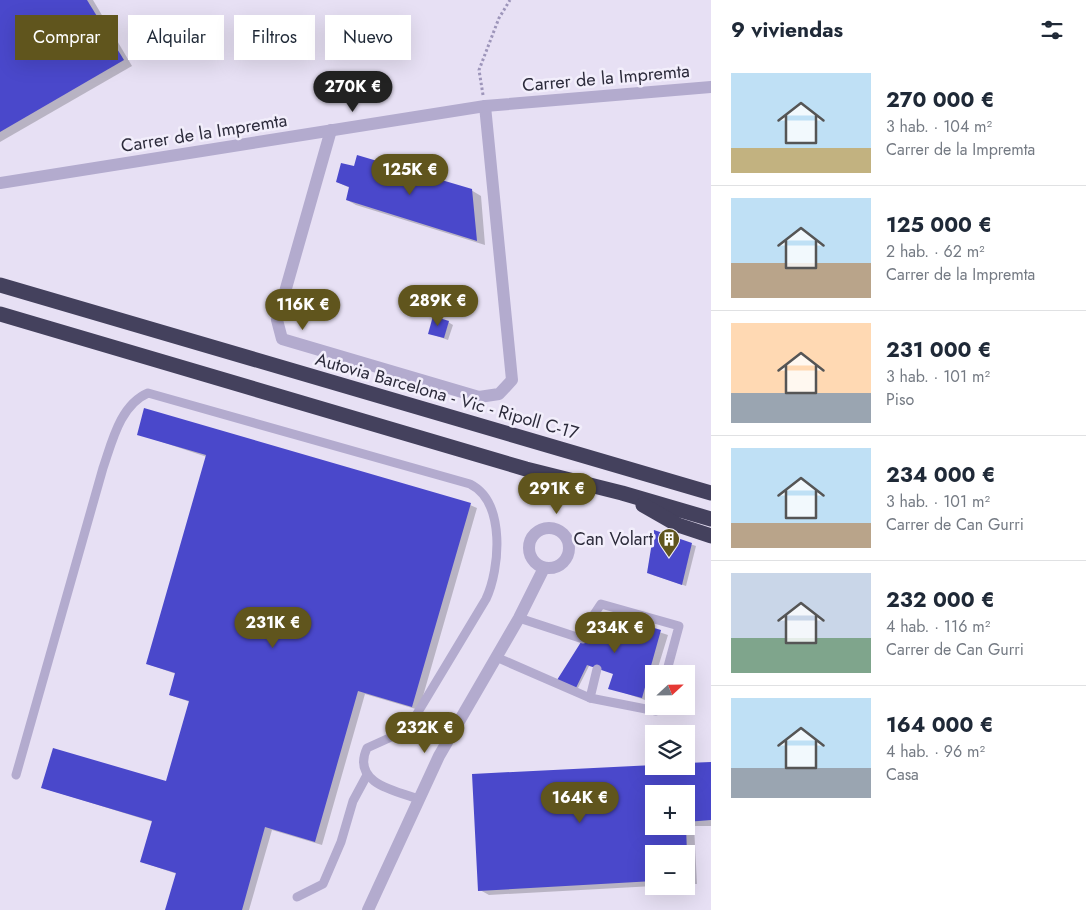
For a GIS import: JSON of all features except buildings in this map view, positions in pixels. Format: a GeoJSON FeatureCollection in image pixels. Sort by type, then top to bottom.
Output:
{"type":"FeatureCollection","features":[{"type":"Feature","properties":{"kind":"highway","name":"Autovia Barcelona - Vic - Ripoll C-17"},"geometry":{"type":"LineString","coordinates":[[0,285],[711,493]]}},
{"type":"Feature","properties":{"kind":"highway"},"geometry":{"type":"LineString","coordinates":[[0,314],[526,470],[622,493],[711,520]]}},
{"type":"Feature","properties":{"kind":"highway"},"geometry":{"type":"LineString","coordinates":[[632,470],[711,486]]}},
{"type":"Feature","properties":{"kind":"highway"},"geometry":{"type":"LineString","coordinates":[[622,493],[678,525],[711,536]]}},
{"type":"Feature","properties":{"kind":"street","name":"Carrer de la Impremta"},"geometry":{"type":"LineString","coordinates":[[0,184],[484,106],[711,87]]}},
{"type":"Feature","properties":{"kind":"street"},"geometry":{"type":"LineString","coordinates":[[331,130],[278,320],[282,339],[479,397],[499,394],[512,380],[484,106]]}},
{"type":"Feature","properties":{"kind":"street"},"geometry":{"type":"LineString","coordinates":[[368,910],[443,748],[519,618],[544,568]]}},
{"type":"Feature","properties":{"kind":"lane"},"geometry":{"type":"LineString","coordinates":[[16,775],[103,468],[120,420],[138,397],[148,393],[470,484],[481,492],[494,517],[498,552],[493,585],[479,612],[409,727],[367,748],[362,758],[362,766],[367,775],[378,785],[419,799]]}},
{"type":"Feature","properties":{"kind":"lane"},"geometry":{"type":"LineString","coordinates":[[519,618],[581,638],[600,604],[679,626],[668,665]]}},
{"type":"Feature","properties":{"kind":"lane"},"geometry":{"type":"LineString","coordinates":[[496,657],[590,698],[645,709]]}},
{"type":"Feature","properties":{"kind":"lane"},"geometry":{"type":"LineString","coordinates":[[590,698],[597,669]]}},
{"type":"Feature","properties":{"kind":"lane"},"geometry":{"type":"LineString","coordinates":[[297,897],[323,884],[341,842],[353,801],[367,775]]}},
{"type":"Feature","properties":{"kind":"path"},"geometry":{"type":"LineString","coordinates":[[484,106],[479,70],[499,18],[510,0]]}},
{"type":"Feature","properties":{"kind":"place","name":"Can Volart"},"geometry":{"type":"Point","coordinates":[669,558]}}]}
